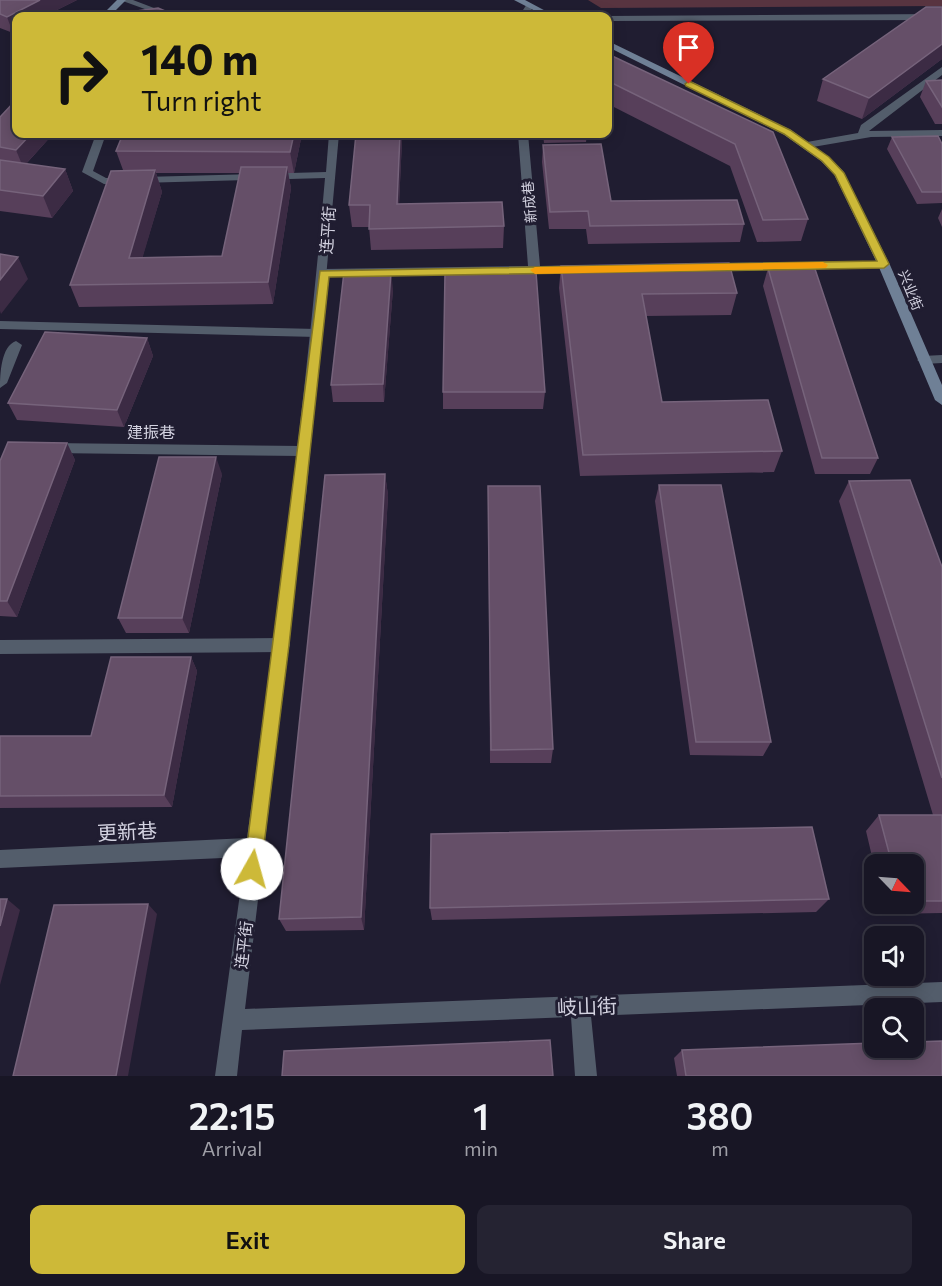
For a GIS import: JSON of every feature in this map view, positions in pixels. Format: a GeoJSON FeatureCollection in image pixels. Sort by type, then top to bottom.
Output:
{"type":"FeatureCollection","features":[{"type":"Feature","properties":{"kind":"main road"},"geometry":{"type":"LineString","coordinates":[[110,12],[123,0]]}},
{"type":"Feature","properties":{"kind":"main road"},"geometry":{"type":"LineString","coordinates":[[518,0],[543,12]]}},
{"type":"Feature","properties":{"kind":"main road","name":"兴业街"},"geometry":{"type":"LineString","coordinates":[[612,46],[787,132],[825,159],[839,173],[884,264],[942,400]]}},
{"type":"Feature","properties":{"kind":"street"},"geometry":{"type":"LineString","coordinates":[[123,0],[159,12]]}},
{"type":"Feature","properties":{"kind":"street"},"geometry":{"type":"LineString","coordinates":[[526,12],[530,6]]}},
{"type":"Feature","properties":{"kind":"street"},"geometry":{"type":"LineString","coordinates":[[612,18],[942,16]]}},
{"type":"Feature","properties":{"kind":"street"},"geometry":{"type":"LineString","coordinates":[[862,136],[865,127],[942,70]]}},
{"type":"Feature","properties":{"kind":"street"},"geometry":{"type":"LineString","coordinates":[[807,145],[862,136],[942,133]]}},
{"type":"Feature","properties":{"kind":"street"},"geometry":{"type":"LineString","coordinates":[[100,138],[87,172],[104,181],[331,175]]}},
{"type":"Feature","properties":{"kind":"street","name":"连平街"},"geometry":{"type":"LineString","coordinates":[[226,1076],[282,645],[302,451],[324,273],[334,138]]}},
{"type":"Feature","properties":{"kind":"street","name":"新成巷"},"geometry":{"type":"LineString","coordinates":[[523,138],[534,270]]}},
{"type":"Feature","properties":{"kind":"street"},"geometry":{"type":"LineString","coordinates":[[698,267],[884,264]]}},
{"type":"Feature","properties":{"kind":"street"},"geometry":{"type":"LineString","coordinates":[[324,273],[593,269]]}},
{"type":"Feature","properties":{"kind":"street"},"geometry":{"type":"LineString","coordinates":[[0,325],[316,333]]}},
{"type":"Feature","properties":{"kind":"street"},"geometry":{"type":"LineString","coordinates":[[0,383],[16,345]]}},
{"type":"Feature","properties":{"kind":"street"},"geometry":{"type":"LineString","coordinates":[[923,360],[942,359]]}},
{"type":"Feature","properties":{"kind":"street","name":"建振巷"},"geometry":{"type":"LineString","coordinates":[[31,448],[302,451]]}},
{"type":"Feature","properties":{"kind":"street"},"geometry":{"type":"LineString","coordinates":[[0,647],[282,645]]}},
{"type":"Feature","properties":{"kind":"street","name":"更新巷"},"geometry":{"type":"LineString","coordinates":[[0,859],[255,847]]}},
{"type":"Feature","properties":{"kind":"street","name":"岐山街"},"geometry":{"type":"LineString","coordinates":[[233,1020],[942,992]]}},
{"type":"Feature","properties":{"kind":"street"},"geometry":{"type":"LineString","coordinates":[[580,1006],[586,1076]]}},
{"type":"Feature","properties":{"kind":"shaded area"},"geometry":{"type":"Polygon","coordinates":[[[588,0],[942,0],[942,6],[601,8],[588,0]]]}},
{"type":"Feature","properties":{"kind":"building"},"geometry":{"type":"Polygon","coordinates":[[[0,0],[40,0],[17,12],[12,12],[7,17],[0,14],[0,0]]]}},
{"type":"Feature","properties":{"kind":"building"},"geometry":{"type":"Polygon","coordinates":[[[926,7],[942,7],[942,44],[869,98],[823,79],[926,7]]]}},
{"type":"Feature","properties":{"kind":"building"},"geometry":{"type":"Polygon","coordinates":[[[158,8],[168,12],[129,12],[158,8]]]}},
{"type":"Feature","properties":{"kind":"building"},"geometry":{"type":"Polygon","coordinates":[[[612,56],[773,132],[808,219],[763,220],[735,144],[612,83],[612,56]]]}},
{"type":"Feature","properties":{"kind":"building"},"geometry":{"type":"Polygon","coordinates":[[[942,80],[942,107],[926,81],[942,80]]]}},
{"type":"Feature","properties":{"kind":"building"},"geometry":{"type":"Polygon","coordinates":[[[12,104],[12,138],[27,138],[16,150],[0,147],[0,117],[12,104]]]}},
{"type":"Feature","properties":{"kind":"building"},"geometry":{"type":"Polygon","coordinates":[[[938,136],[942,144],[942,192],[922,192],[892,137],[938,136]]]}},
{"type":"Feature","properties":{"kind":"building"},"geometry":{"type":"Polygon","coordinates":[[[121,138],[293,138],[290,152],[116,151],[121,138]]]}},
{"type":"Feature","properties":{"kind":"building"},"geometry":{"type":"Polygon","coordinates":[[[356,138],[400,138],[397,204],[502,202],[504,226],[369,229],[370,205],[349,205],[356,138]]]}},
{"type":"Feature","properties":{"kind":"building"},"geometry":{"type":"Polygon","coordinates":[[[601,144],[611,201],[737,200],[744,224],[590,226],[588,211],[550,212],[543,145],[601,144]]]}},
{"type":"Feature","properties":{"kind":"building"},"geometry":{"type":"Polygon","coordinates":[[[0,160],[65,169],[43,196],[0,190],[0,160]]]}},
{"type":"Feature","properties":{"kind":"building"},"geometry":{"type":"Polygon","coordinates":[[[241,167],[287,167],[268,282],[70,285],[111,171],[155,170],[129,258],[222,256],[241,167]]]}},
{"type":"Feature","properties":{"kind":"building"},"geometry":{"type":"Polygon","coordinates":[[[0,254],[18,257],[0,280],[0,254]]]}},
{"type":"Feature","properties":{"kind":"building"},"geometry":{"type":"Polygon","coordinates":[[[729,263],[737,293],[642,294],[662,402],[768,400],[782,451],[583,455],[561,266],[729,263]]]}},
{"type":"Feature","properties":{"kind":"building"},"geometry":{"type":"Polygon","coordinates":[[[768,268],[815,269],[878,458],[822,458],[768,268]]]}},
{"type":"Feature","properties":{"kind":"building"},"geometry":{"type":"Polygon","coordinates":[[[344,272],[391,272],[383,384],[331,385],[344,272]]]}},
{"type":"Feature","properties":{"kind":"building"},"geometry":{"type":"Polygon","coordinates":[[[536,272],[545,392],[443,392],[445,273],[536,272]]]}},
{"type":"Feature","properties":{"kind":"building"},"geometry":{"type":"Polygon","coordinates":[[[45,332],[147,338],[117,410],[8,403],[45,332]]]}},
{"type":"Feature","properties":{"kind":"building"},"geometry":{"type":"Polygon","coordinates":[[[8,442],[67,443],[7,601],[0,601],[0,461],[8,442]]]}},
{"type":"Feature","properties":{"kind":"building"},"geometry":{"type":"Polygon","coordinates":[[[159,457],[216,457],[182,618],[118,618],[159,457]]]}},
{"type":"Feature","properties":{"kind":"building"},"geometry":{"type":"Polygon","coordinates":[[[385,474],[361,917],[279,919],[325,475],[385,474]]]}},
{"type":"Feature","properties":{"kind":"building"},"geometry":{"type":"Polygon","coordinates":[[[910,480],[942,567],[942,778],[849,481],[910,480]]]}},
{"type":"Feature","properties":{"kind":"building"},"geometry":{"type":"Polygon","coordinates":[[[659,485],[721,485],[771,742],[696,742],[659,485]]]}},
{"type":"Feature","properties":{"kind":"building"},"geometry":{"type":"Polygon","coordinates":[[[488,486],[540,486],[553,749],[491,750],[488,486]]]}},
{"type":"Feature","properties":{"kind":"building"},"geometry":{"type":"Polygon","coordinates":[[[111,657],[191,657],[164,795],[0,796],[0,736],[91,736],[111,657]]]}},
{"type":"Feature","properties":{"kind":"building"},"geometry":{"type":"Polygon","coordinates":[[[879,815],[942,815],[942,901],[924,901],[924,854],[889,854],[879,815]]]}},
{"type":"Feature","properties":{"kind":"building"},"geometry":{"type":"Polygon","coordinates":[[[812,827],[829,899],[430,908],[431,834],[812,827]]]}},
{"type":"Feature","properties":{"kind":"building"},"geometry":{"type":"Polygon","coordinates":[[[0,899],[7,899],[0,926],[0,899]]]}},
{"type":"Feature","properties":{"kind":"building"},"geometry":{"type":"Polygon","coordinates":[[[148,904],[116,1076],[13,1076],[54,905],[148,904]]]}},
{"type":"Feature","properties":{"kind":"building"},"geometry":{"type":"Polygon","coordinates":[[[550,1040],[553,1076],[282,1076],[284,1051],[550,1040]]]}},
{"type":"Feature","properties":{"kind":"building"},"geometry":{"type":"Polygon","coordinates":[[[942,1041],[942,1076],[686,1076],[682,1050],[864,1043],[864,1058],[924,1058],[924,1042],[942,1041]]]}},
{"type":"Feature","properties":{"kind":"slow traffic"},"geometry":{"type":"LineString","coordinates":[[535,270],[823,265]]}},
{"type":"Feature","properties":{"kind":"route"},"geometry":{"type":"LineString","coordinates":[[252,869],[282,645],[302,451],[324,273],[884,264],[839,173],[825,159],[787,132],[689,84]]}}]}
